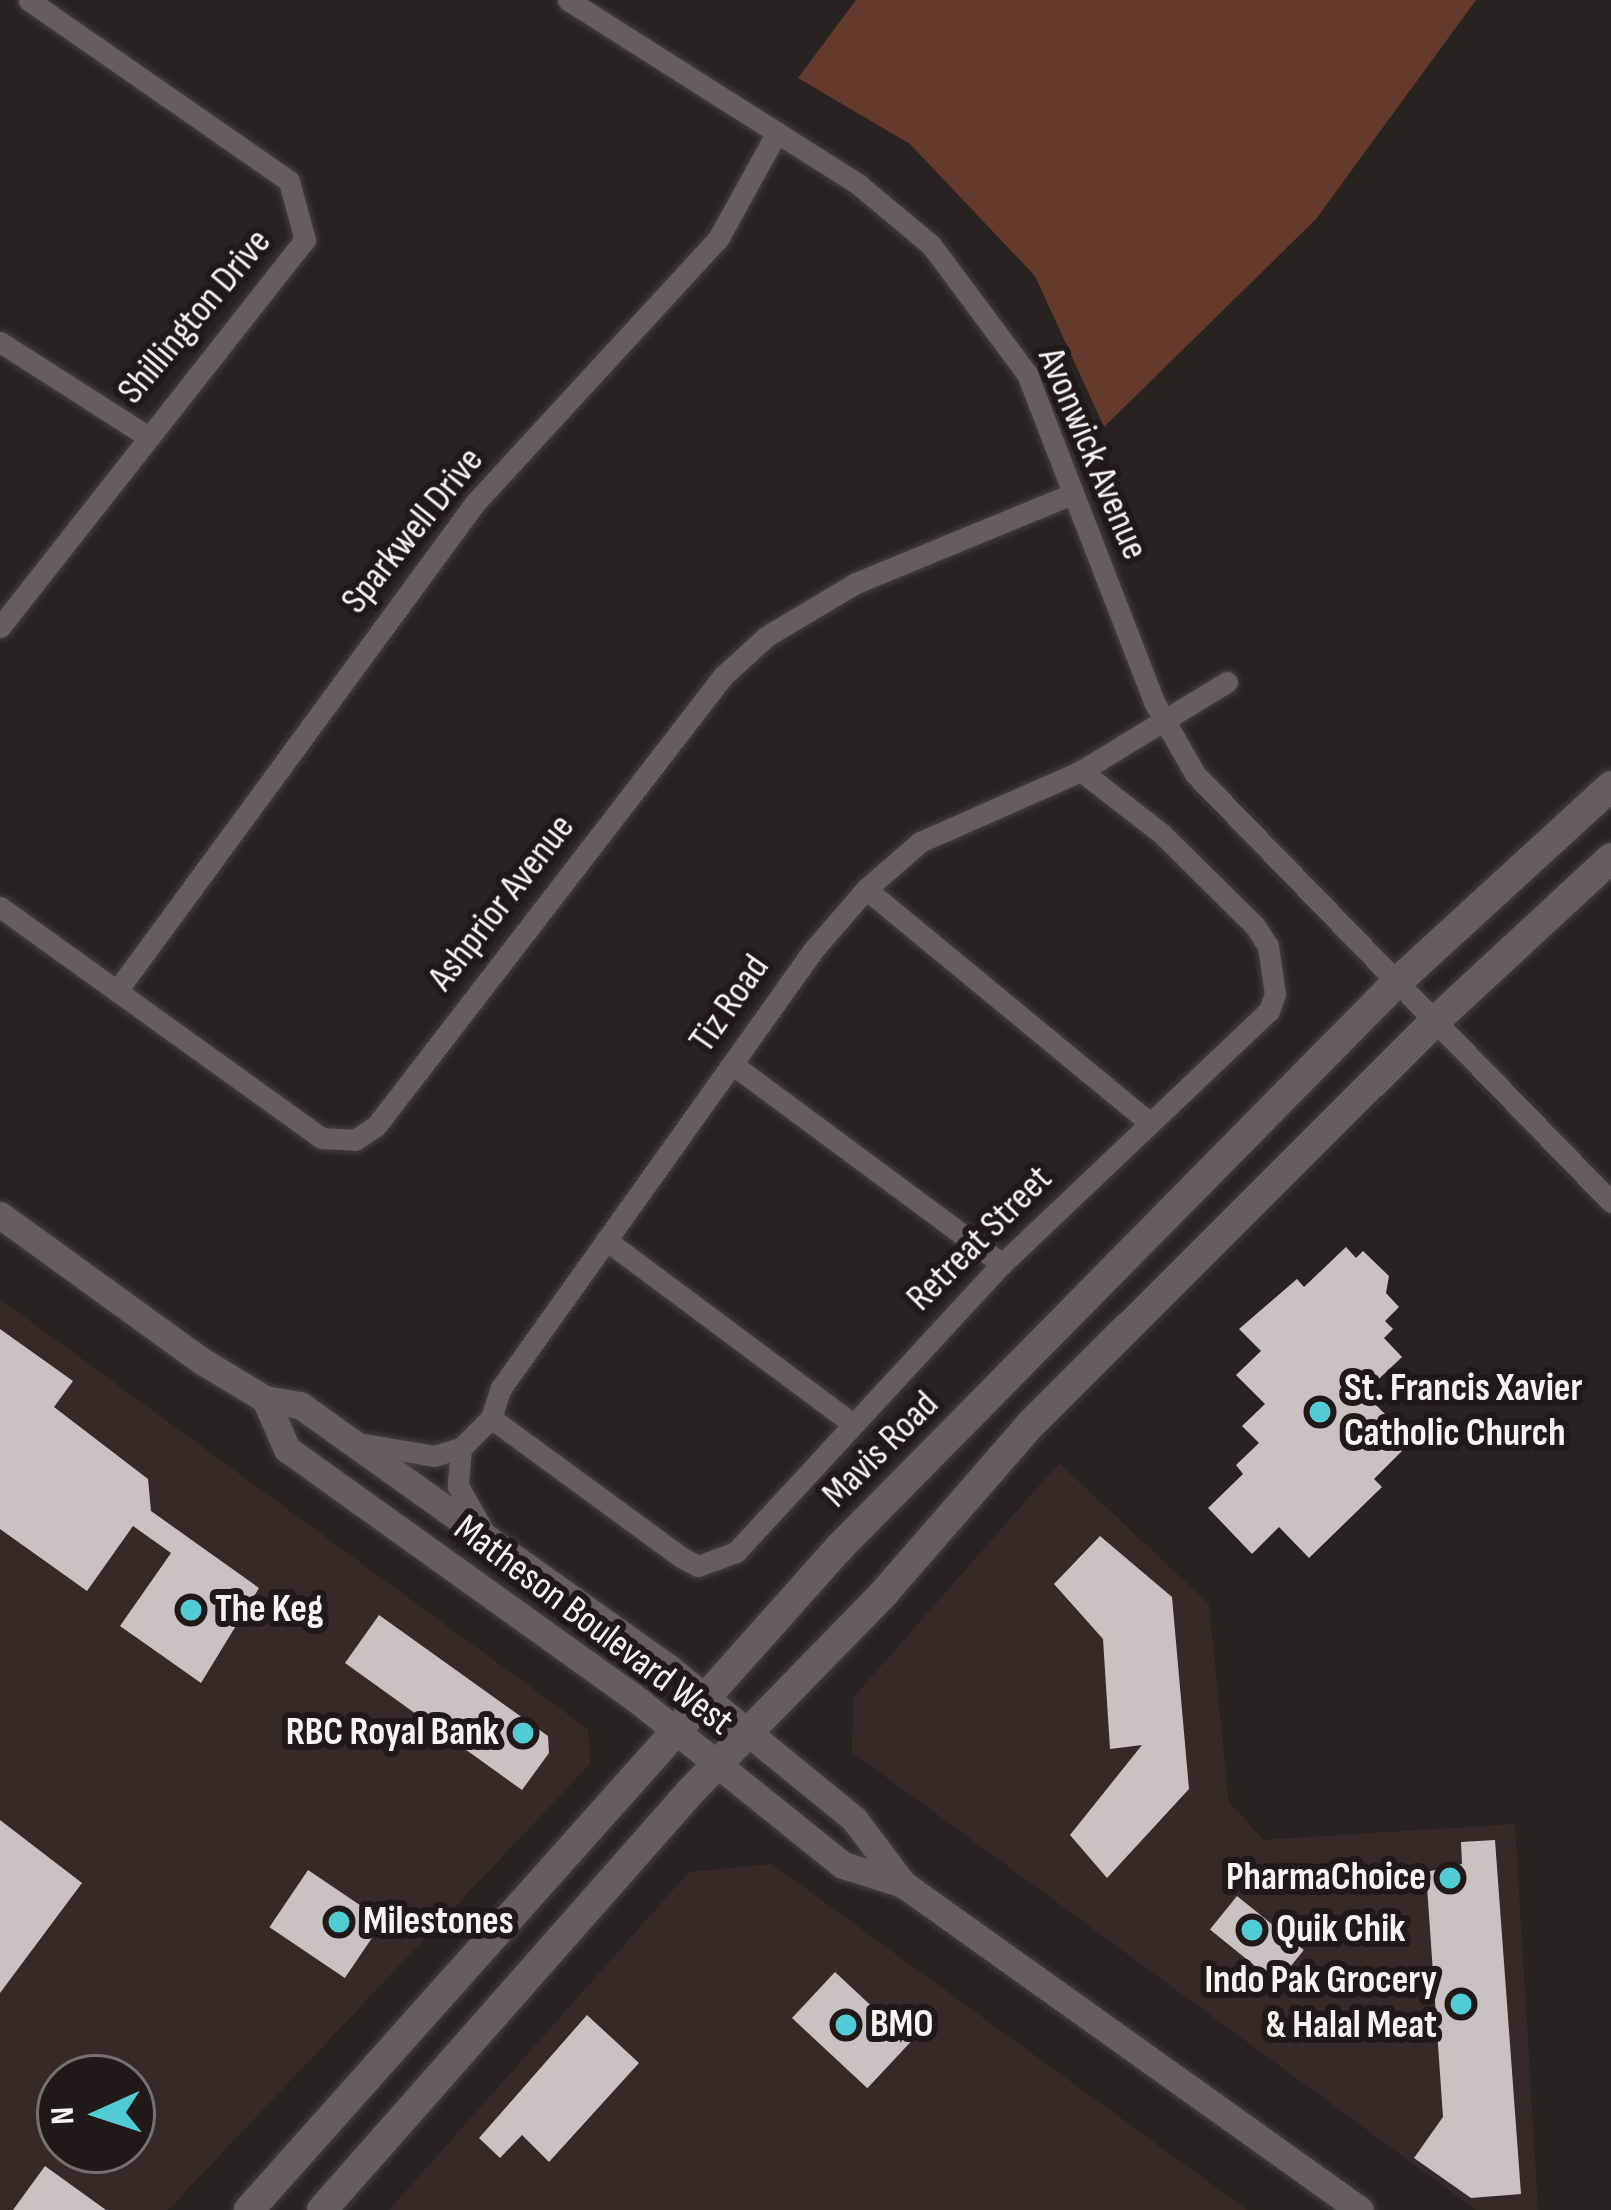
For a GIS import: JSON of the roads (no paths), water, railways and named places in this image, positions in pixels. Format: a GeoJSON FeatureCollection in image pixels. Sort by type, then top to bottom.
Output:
{"type":"FeatureCollection","features":[{"type":"Feature","properties":{"kind":"main road","name":"Mavis Road"},"geometry":{"type":"LineString","coordinates":[[249,2210],[840,1547],[1393,986],[1611,785]]}},
{"type":"Feature","properties":{"kind":"main road"},"geometry":{"type":"LineString","coordinates":[[322,2210],[716,1766],[1032,1423],[1432,1024],[1611,859]]}},
{"type":"Feature","properties":{"kind":"street","name":"Shillington Drive"},"geometry":{"type":"LineString","coordinates":[[0,627],[144,434],[295,258],[305,240],[289,181],[29,0]]}},
{"type":"Feature","properties":{"kind":"street","name":"Avonwick Avenue"},"geometry":{"type":"LineString","coordinates":[[568,0],[777,132],[895,215],[979,303],[1027,374],[1070,495],[1166,719],[1196,774],[1393,986],[1611,1202]]}},
{"type":"Feature","properties":{"kind":"street","name":"Sparkwell Drive"},"geometry":{"type":"LineString","coordinates":[[119,988],[476,503],[701,260],[777,132]]}},
{"type":"Feature","properties":{"kind":"street"},"geometry":{"type":"LineString","coordinates":[[0,342],[144,434]]}},
{"type":"Feature","properties":{"kind":"street","name":"Ashprior Avenue"},"geometry":{"type":"LineString","coordinates":[[0,907],[119,988],[321,1138],[355,1140],[376,1126],[723,676],[767,636],[856,583],[1070,495]]}},
{"type":"Feature","properties":{"kind":"street","name":"Tiz Road"},"geometry":{"type":"LineString","coordinates":[[461,1448],[491,1418],[501,1388],[732,1064],[866,889],[920,842],[1082,771],[1227,682]]}},
{"type":"Feature","properties":{"kind":"street","name":"Retreat Street"},"geometry":{"type":"LineString","coordinates":[[491,1418],[698,1566],[736,1552],[850,1422],[1002,1264],[1268,1011],[1275,994],[1268,946],[1161,832],[1082,771]]}},
{"type":"Feature","properties":{"kind":"street"},"geometry":{"type":"LineString","coordinates":[[866,889],[1150,1123]]}},
{"type":"Feature","properties":{"kind":"street"},"geometry":{"type":"LineString","coordinates":[[732,1064],[1002,1264]]}},
{"type":"Feature","properties":{"kind":"street","name":"Matheson Boulevard West"},"geometry":{"type":"LineString","coordinates":[[0,1215],[265,1399],[300,1406],[485,1534],[704,1697],[854,1819],[903,1884],[1360,2210]]}},
{"type":"Feature","properties":{"kind":"street"},"geometry":{"type":"LineString","coordinates":[[606,1240],[850,1422]]}},
{"type":"Feature","properties":{"kind":"street","name":"Matheson Boulevard West"},"geometry":{"type":"LineString","coordinates":[[265,1399],[287,1449],[677,1733],[843,1865],[903,1884]]}},
{"type":"Feature","properties":{"kind":"street"},"geometry":{"type":"LineString","coordinates":[[346,1440],[417,1457],[461,1448],[458,1486],[485,1534]]}},
{"type":"Feature","properties":{"kind":"place","name":"St. Francis Xavier Catholic Church"},"geometry":{"type":"Point","coordinates":[1320,1412]}},
{"type":"Feature","properties":{"kind":"place","name":"The Keg"},"geometry":{"type":"Point","coordinates":[191,1610]}},
{"type":"Feature","properties":{"kind":"place","name":"RBC Royal Bank"},"geometry":{"type":"Point","coordinates":[523,1733]}},
{"type":"Feature","properties":{"kind":"place","name":"PharmaChoice"},"geometry":{"type":"Point","coordinates":[1450,1878]}},
{"type":"Feature","properties":{"kind":"place","name":"Milestones"},"geometry":{"type":"Point","coordinates":[339,1922]}},
{"type":"Feature","properties":{"kind":"place","name":"Quik Chik"},"geometry":{"type":"Point","coordinates":[1252,1930]}},
{"type":"Feature","properties":{"kind":"place","name":"Indo Pak Grocery & Halal Meat"},"geometry":{"type":"Point","coordinates":[1461,2004]}},
{"type":"Feature","properties":{"kind":"place","name":"BMO"},"geometry":{"type":"Point","coordinates":[846,2025]}}]}
